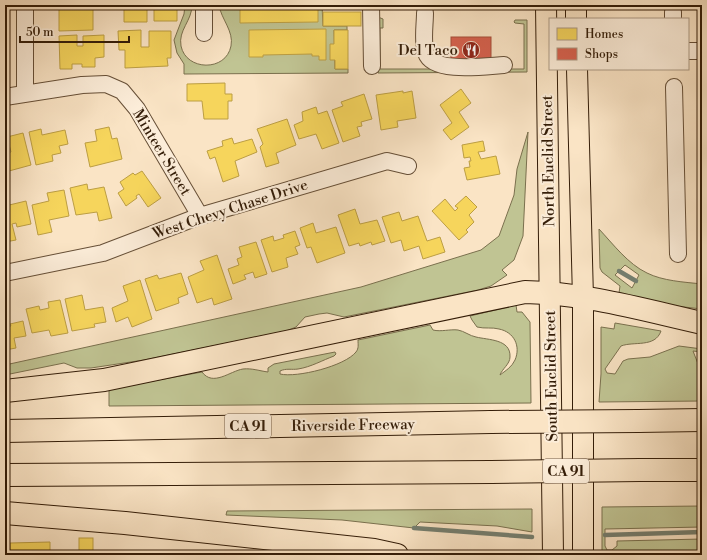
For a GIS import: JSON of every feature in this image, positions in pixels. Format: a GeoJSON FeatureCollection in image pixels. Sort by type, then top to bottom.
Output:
{"type":"FeatureCollection","features":[{"type":"Feature","properties":{"kind":"highway"},"geometry":{"type":"LineString","coordinates":[[5,391],[104,380],[525,292],[549,293],[583,298],[702,323]]}},
{"type":"Feature","properties":{"kind":"highway","name":"Riverside Freeway"},"geometry":{"type":"LineString","coordinates":[[5,431],[491,422],[702,420]]}},
{"type":"Feature","properties":{"kind":"highway","name":"CA 91"},"geometry":{"type":"LineString","coordinates":[[5,475],[702,470]]}},
{"type":"Feature","properties":{"kind":"highway"},"geometry":{"type":"LineString","coordinates":[[5,513],[125,523],[374,550],[397,555]]}},
{"type":"Feature","properties":{"kind":"main road","name":"North Euclid Street"},"geometry":{"type":"LineString","coordinates":[[546,5],[549,293]]}},
{"type":"Feature","properties":{"kind":"main road"},"geometry":{"type":"LineString","coordinates":[[576,5],[576,18]]}},
{"type":"Feature","properties":{"kind":"main road","name":"North Euclid Street"},"geometry":{"type":"LineString","coordinates":[[578,70],[583,298]]}},
{"type":"Feature","properties":{"kind":"main road","name":"South Euclid Street"},"geometry":{"type":"LineString","coordinates":[[549,293],[553,555]]}},
{"type":"Feature","properties":{"kind":"main road","name":"South Euclid Street"},"geometry":{"type":"LineString","coordinates":[[583,298],[583,555]]}},
{"type":"Feature","properties":{"kind":"street"},"geometry":{"type":"LineString","coordinates":[[5,96],[26,92],[25,5]]}},
{"type":"Feature","properties":{"kind":"street"},"geometry":{"type":"LineString","coordinates":[[204,5],[204,33]]}},
{"type":"Feature","properties":{"kind":"street"},"geometry":{"type":"LineString","coordinates":[[371,5],[372,66]]}},
{"type":"Feature","properties":{"kind":"street"},"geometry":{"type":"LineString","coordinates":[[425,13],[425,50],[429,59],[437,64],[448,66],[504,65]]}},
{"type":"Feature","properties":{"kind":"street"},"geometry":{"type":"LineString","coordinates":[[689,51],[702,51]]}},
{"type":"Feature","properties":{"kind":"street","name":"Minteer Street"},"geometry":{"type":"LineString","coordinates":[[26,92],[82,85],[106,84],[122,91],[137,109],[200,216]]}},
{"type":"Feature","properties":{"kind":"street"},"geometry":{"type":"LineString","coordinates":[[674,86],[678,254]]}},
{"type":"Feature","properties":{"kind":"street","name":"West Chevy Chase Drive"},"geometry":{"type":"LineString","coordinates":[[5,273],[102,252],[200,216],[387,161],[408,166]]}},
{"type":"Feature","properties":{"kind":"green space"},"geometry":{"type":"Polygon","coordinates":[[[185,5],[192,5],[190,16],[181,35],[181,46],[184,54],[190,60],[198,64],[206,65],[214,64],[222,60],[228,54],[231,46],[231,35],[219,5],[322,5],[323,26],[347,26],[347,30],[334,30],[335,69],[348,69],[348,73],[184,74],[184,64],[177,53],[174,40],[184,14],[185,5]]]}},
{"type":"Feature","properties":{"kind":"green space"},"geometry":{"type":"Polygon","coordinates":[[[378,17],[383,19],[383,28],[380,28],[380,69],[524,69],[524,24],[514,22],[515,20],[527,20],[527,72],[378,73],[378,17]]]}},
{"type":"Feature","properties":{"kind":"green space"},"geometry":{"type":"Polygon","coordinates":[[[528,132],[523,236],[514,260],[502,270],[507,275],[491,286],[478,290],[344,317],[327,313],[319,314],[305,317],[296,327],[286,331],[144,360],[91,368],[77,368],[64,363],[5,375],[5,365],[361,287],[481,250],[499,236],[514,195],[517,169],[528,132]]]}},
{"type":"Feature","properties":{"kind":"green space"},"geometry":{"type":"Polygon","coordinates":[[[599,229],[627,259],[647,273],[653,276],[681,282],[702,284],[702,309],[675,306],[619,293],[620,286],[602,272],[600,268],[599,229]],[[625,265],[615,275],[632,288],[639,275],[625,265]]]}},
{"type":"Feature","properties":{"kind":"green space"},"geometry":{"type":"Polygon","coordinates":[[[516,305],[517,312],[522,312],[530,322],[531,403],[109,406],[109,389],[202,372],[206,376],[216,378],[243,369],[268,372],[268,368],[274,364],[335,352],[336,354],[334,356],[308,367],[282,370],[280,371],[280,374],[298,374],[320,370],[342,362],[350,357],[357,351],[358,340],[430,325],[433,330],[458,330],[474,336],[498,341],[503,344],[509,351],[510,360],[500,375],[510,367],[515,360],[517,355],[517,345],[515,340],[509,333],[496,328],[477,327],[470,316],[516,305]]]}},
{"type":"Feature","properties":{"kind":"green space"},"geometry":{"type":"Polygon","coordinates":[[[615,323],[661,331],[654,340],[649,342],[621,346],[605,369],[607,373],[615,374],[623,361],[628,359],[650,357],[679,346],[702,349],[702,352],[693,351],[702,374],[702,401],[599,402],[601,374],[601,327],[614,329],[615,323]]]}},
{"type":"Feature","properties":{"kind":"green space"},"geometry":{"type":"Polygon","coordinates":[[[702,506],[702,527],[605,529],[605,546],[607,550],[612,550],[617,546],[617,541],[702,539],[702,555],[602,555],[602,507],[702,506]]]}},
{"type":"Feature","properties":{"kind":"green space"},"geometry":{"type":"Polygon","coordinates":[[[532,509],[532,532],[497,526],[420,522],[414,528],[342,520],[226,515],[227,511],[532,509]]]}},
{"type":"Feature","properties":{"kind":"building: Homes"},"geometry":{"type":"Polygon","coordinates":[[[66,5],[93,7],[93,30],[59,31],[59,8],[66,8],[66,5]]]}},
{"type":"Feature","properties":{"kind":"building: Homes"},"geometry":{"type":"Polygon","coordinates":[[[124,5],[147,5],[147,22],[124,22],[124,5]]]}},
{"type":"Feature","properties":{"kind":"building: Homes"},"geometry":{"type":"Polygon","coordinates":[[[154,5],[177,5],[177,21],[154,21],[154,5]]]}},
{"type":"Feature","properties":{"kind":"building: Homes"},"geometry":{"type":"Polygon","coordinates":[[[240,5],[318,5],[318,22],[240,23],[240,5]]]}},
{"type":"Feature","properties":{"kind":"building: Homes"},"geometry":{"type":"Polygon","coordinates":[[[323,12],[361,12],[361,26],[323,26],[323,12]]]}},
{"type":"Feature","properties":{"kind":"building: Homes"},"geometry":{"type":"Polygon","coordinates":[[[326,29],[326,60],[319,60],[319,56],[312,56],[312,54],[263,55],[263,57],[249,57],[249,30],[326,29]]]}},
{"type":"Feature","properties":{"kind":"building: Homes"},"geometry":{"type":"Polygon","coordinates":[[[141,30],[141,47],[149,47],[149,31],[171,31],[171,58],[167,58],[168,66],[125,68],[125,50],[119,50],[118,31],[141,30]]]}},
{"type":"Feature","properties":{"kind":"building: Homes"},"geometry":{"type":"Polygon","coordinates":[[[334,30],[348,30],[348,69],[335,69],[335,60],[330,60],[330,44],[334,44],[334,30]]]}},
{"type":"Feature","properties":{"kind":"building: Homes"},"geometry":{"type":"Polygon","coordinates":[[[77,35],[77,46],[83,46],[83,36],[104,35],[104,57],[95,58],[95,67],[82,67],[82,64],[72,64],[72,69],[60,69],[59,36],[77,35]]]}},
{"type":"Feature","properties":{"kind":"building: Homes"},"geometry":{"type":"Polygon","coordinates":[[[225,83],[225,94],[232,94],[232,101],[228,101],[228,119],[204,119],[202,101],[187,101],[187,84],[225,83]]]}},
{"type":"Feature","properties":{"kind":"building: Homes"},"geometry":{"type":"Polygon","coordinates":[[[461,89],[471,103],[459,112],[469,127],[451,140],[443,130],[452,123],[440,105],[461,89]]]}},
{"type":"Feature","properties":{"kind":"building: Homes"},"geometry":{"type":"Polygon","coordinates":[[[403,91],[403,93],[412,91],[416,118],[397,121],[398,127],[381,130],[376,95],[403,91]]]}},
{"type":"Feature","properties":{"kind":"building: Homes"},"geometry":{"type":"Polygon","coordinates":[[[364,94],[372,119],[361,122],[362,126],[357,127],[360,136],[343,142],[332,110],[343,106],[341,102],[364,94]]]}},
{"type":"Feature","properties":{"kind":"building: Homes"},"geometry":{"type":"Polygon","coordinates":[[[316,107],[318,114],[327,111],[339,143],[322,149],[316,134],[299,139],[294,125],[303,121],[302,112],[316,107]]]}},
{"type":"Feature","properties":{"kind":"building: Homes"},"geometry":{"type":"Polygon","coordinates":[[[287,119],[296,145],[276,153],[279,163],[266,167],[260,147],[263,144],[257,129],[287,119]]]}},
{"type":"Feature","properties":{"kind":"building: Homes"},"geometry":{"type":"Polygon","coordinates":[[[109,127],[112,139],[117,138],[122,159],[90,167],[85,143],[97,141],[95,130],[109,127]]]}},
{"type":"Feature","properties":{"kind":"building: Homes"},"geometry":{"type":"Polygon","coordinates":[[[41,129],[42,135],[65,130],[68,144],[59,146],[61,153],[52,155],[53,161],[36,165],[29,132],[41,129]]]}},
{"type":"Feature","properties":{"kind":"building: Homes"},"geometry":{"type":"Polygon","coordinates":[[[23,133],[31,165],[9,171],[8,168],[5,169],[5,153],[11,152],[7,137],[23,133]]]}},
{"type":"Feature","properties":{"kind":"building: Homes"},"geometry":{"type":"Polygon","coordinates":[[[232,138],[234,144],[252,139],[257,152],[235,161],[239,176],[223,182],[215,157],[210,159],[207,151],[223,146],[222,141],[232,138]]]}},
{"type":"Feature","properties":{"kind":"building: Homes"},"geometry":{"type":"Polygon","coordinates":[[[483,141],[485,151],[478,152],[481,159],[496,156],[500,174],[467,180],[464,168],[470,167],[469,161],[471,161],[470,157],[464,158],[462,145],[483,141]]]}},
{"type":"Feature","properties":{"kind":"building: Homes"},"geometry":{"type":"Polygon","coordinates":[[[142,171],[161,198],[148,207],[139,194],[136,196],[137,198],[126,206],[118,193],[124,189],[120,182],[133,173],[135,175],[142,171]]]}},
{"type":"Feature","properties":{"kind":"building: Homes"},"geometry":{"type":"Polygon","coordinates":[[[87,184],[88,190],[104,187],[112,218],[99,221],[97,212],[76,215],[70,188],[87,184]]]}},
{"type":"Feature","properties":{"kind":"building: Homes"},"geometry":{"type":"Polygon","coordinates":[[[64,190],[69,216],[49,220],[52,232],[38,235],[32,205],[49,201],[47,193],[64,190]]]}},
{"type":"Feature","properties":{"kind":"building: Homes"},"geometry":{"type":"Polygon","coordinates":[[[466,196],[477,207],[469,215],[474,222],[466,230],[468,232],[459,240],[432,211],[445,199],[455,211],[458,208],[455,206],[466,196]]]}},
{"type":"Feature","properties":{"kind":"building: Homes"},"geometry":{"type":"Polygon","coordinates":[[[26,201],[31,224],[17,227],[16,223],[12,224],[16,240],[5,242],[5,206],[26,201]]]}},
{"type":"Feature","properties":{"kind":"building: Homes"},"geometry":{"type":"Polygon","coordinates":[[[355,209],[360,224],[377,220],[385,241],[372,245],[371,242],[360,246],[359,243],[349,246],[338,215],[355,209]]]}},
{"type":"Feature","properties":{"kind":"building: Homes"},"geometry":{"type":"Polygon","coordinates":[[[399,212],[402,221],[418,216],[427,241],[440,237],[445,252],[423,259],[419,246],[404,251],[401,240],[391,243],[382,217],[399,212]]]}},
{"type":"Feature","properties":{"kind":"building: Homes"},"geometry":{"type":"Polygon","coordinates":[[[313,223],[316,233],[336,227],[345,253],[317,263],[311,247],[307,248],[300,228],[313,223]]]}},
{"type":"Feature","properties":{"kind":"building: Homes"},"geometry":{"type":"Polygon","coordinates":[[[295,231],[300,245],[295,247],[298,254],[286,258],[288,267],[272,272],[261,240],[273,236],[274,241],[284,238],[283,235],[295,231]]]}},
{"type":"Feature","properties":{"kind":"building: Homes"},"geometry":{"type":"Polygon","coordinates":[[[256,242],[267,274],[255,278],[253,272],[244,275],[246,279],[233,284],[228,269],[239,265],[237,259],[242,257],[239,247],[256,242]]]}},
{"type":"Feature","properties":{"kind":"building: Homes"},"geometry":{"type":"Polygon","coordinates":[[[217,255],[232,299],[214,305],[212,298],[197,303],[188,277],[204,270],[200,261],[217,255]]]}},
{"type":"Feature","properties":{"kind":"building: Homes"},"geometry":{"type":"Polygon","coordinates":[[[181,273],[188,294],[178,298],[179,303],[156,311],[145,279],[157,275],[159,279],[181,273]]]}},
{"type":"Feature","properties":{"kind":"building: Homes"},"geometry":{"type":"Polygon","coordinates":[[[140,280],[152,319],[132,327],[128,317],[116,322],[112,308],[128,301],[123,286],[140,280]]]}},
{"type":"Feature","properties":{"kind":"building: Homes"},"geometry":{"type":"Polygon","coordinates":[[[82,295],[85,310],[103,307],[106,322],[94,324],[95,327],[72,331],[65,299],[82,295]]]}},
{"type":"Feature","properties":{"kind":"building: Homes"},"geometry":{"type":"Polygon","coordinates":[[[60,300],[68,333],[51,336],[49,330],[32,333],[26,309],[39,306],[40,310],[49,308],[48,302],[60,300]]]}},
{"type":"Feature","properties":{"kind":"building: Homes"},"geometry":{"type":"Polygon","coordinates":[[[23,321],[26,336],[14,338],[16,348],[5,350],[5,324],[6,327],[11,326],[10,324],[23,321]]]}},
{"type":"Feature","properties":{"kind":"building: Homes"},"geometry":{"type":"Polygon","coordinates":[[[79,538],[93,538],[93,551],[79,551],[79,538]]]}},
{"type":"Feature","properties":{"kind":"building: Homes"},"geometry":{"type":"Polygon","coordinates":[[[50,542],[50,555],[6,555],[6,550],[10,550],[10,543],[50,542]]]}},
{"type":"Feature","properties":{"kind":"building: Homes"},"geometry":{"type":"Polygon","coordinates":[[[135,551],[152,551],[152,555],[135,555],[135,551]]]}},
{"type":"Feature","properties":{"kind":"building: Homes"},"geometry":{"type":"Polygon","coordinates":[[[56,553],[105,553],[105,555],[56,555],[56,553]]]}},
{"type":"Feature","properties":{"kind":"building: Shops","name":"Del Taco"},"geometry":{"type":"Polygon","coordinates":[[[451,37],[491,37],[491,62],[451,62],[451,37]]]}},
{"type":"Feature","properties":{"kind":"waterway"},"geometry":{"type":"LineString","coordinates":[[619,271],[636,281]]}},
{"type":"Feature","properties":{"kind":"waterway"},"geometry":{"type":"LineString","coordinates":[[699,351],[702,360]]}},
{"type":"Feature","properties":{"kind":"waterway"},"geometry":{"type":"LineString","coordinates":[[414,528],[532,537]]}},
{"type":"Feature","properties":{"kind":"waterway"},"geometry":{"type":"LineString","coordinates":[[605,535],[702,532]]}},
{"type":"Feature","properties":{"kind":"place","name":"Del Taco"},"geometry":{"type":"Point","coordinates":[471,50]}}]}
